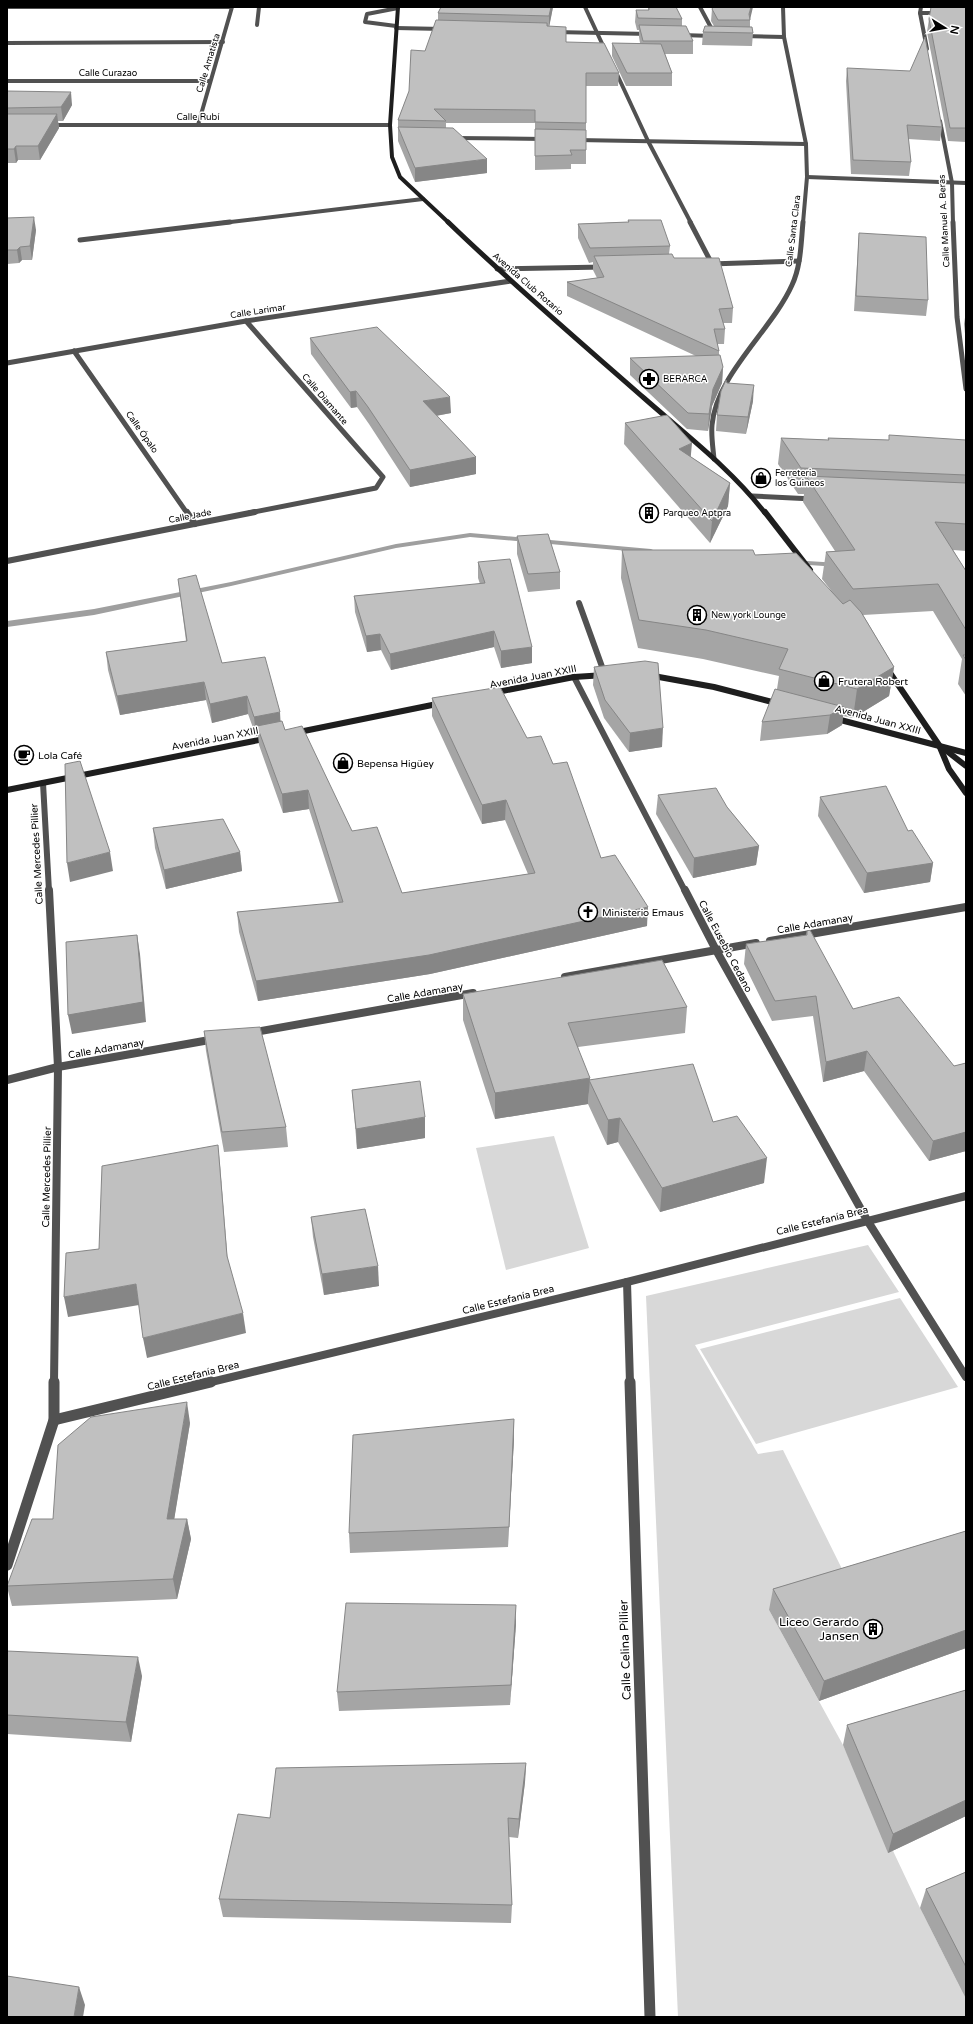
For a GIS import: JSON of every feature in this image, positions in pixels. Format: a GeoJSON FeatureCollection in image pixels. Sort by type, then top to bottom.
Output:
{"type":"FeatureCollection","features":[{"type":"Feature","properties":{"kind":"main road","name":"Avenida Club Rotario"},"geometry":{"type":"LineString","coordinates":[[398,8],[390,137],[392,157],[400,177],[497,270],[512,281],[714,459],[752,496],[814,575]]}},
{"type":"Feature","properties":{"kind":"main road"},"geometry":{"type":"LineString","coordinates":[[880,660],[890,672],[939,745],[949,769],[966,793]]}},
{"type":"Feature","properties":{"kind":"main road"},"geometry":{"type":"LineString","coordinates":[[640,674],[714,687],[789,706]]}},
{"type":"Feature","properties":{"kind":"main road","name":"Avenida Juan XXIII"},"geometry":{"type":"LineString","coordinates":[[481,696],[574,677],[609,675]]}},
{"type":"Feature","properties":{"kind":"main road"},"geometry":{"type":"LineString","coordinates":[[286,734],[450,702]]}},
{"type":"Feature","properties":{"kind":"main road","name":"Avenida Juan XXIII"},"geometry":{"type":"LineString","coordinates":[[826,716],[966,753]]}},
{"type":"Feature","properties":{"kind":"main road","name":"Avenida Juan XXIII"},"geometry":{"type":"LineString","coordinates":[[7,790],[278,736]]}},
{"type":"Feature","properties":{"kind":"main road"},"geometry":{"type":"LineString","coordinates":[[939,745],[966,766]]}},
{"type":"Feature","properties":{"kind":"street"},"geometry":{"type":"LineString","coordinates":[[7,7],[232,7]]}},
{"type":"Feature","properties":{"kind":"street","name":"Calle Amatista"},"geometry":{"type":"LineString","coordinates":[[198,125],[232,7]]}},
{"type":"Feature","properties":{"kind":"street"},"geometry":{"type":"LineString","coordinates":[[257,26],[259,7]]}},
{"type":"Feature","properties":{"kind":"street"},"geometry":{"type":"LineString","coordinates":[[585,7],[608,54]]}},
{"type":"Feature","properties":{"kind":"street"},"geometry":{"type":"LineString","coordinates":[[700,7],[715,36]]}},
{"type":"Feature","properties":{"kind":"street","name":"Calle Santa Clara"},"geometry":{"type":"LineString","coordinates":[[714,459],[712,425],[719,399],[738,363],[785,298],[792,285],[799,261],[807,177],[806,144],[784,37],[783,7]]}},
{"type":"Feature","properties":{"kind":"street"},"geometry":{"type":"LineString","coordinates":[[921,7],[920,13],[927,52]]}},
{"type":"Feature","properties":{"kind":"street"},"geometry":{"type":"LineString","coordinates":[[398,8],[367,14],[365,22],[396,27],[450,29]]}},
{"type":"Feature","properties":{"kind":"street"},"geometry":{"type":"LineString","coordinates":[[920,13],[943,14]]}},
{"type":"Feature","properties":{"kind":"street"},"geometry":{"type":"LineString","coordinates":[[551,32],[652,34]]}},
{"type":"Feature","properties":{"kind":"street"},"geometry":{"type":"LineString","coordinates":[[676,35],[723,36]]}},
{"type":"Feature","properties":{"kind":"street"},"geometry":{"type":"LineString","coordinates":[[738,36],[784,37]]}},
{"type":"Feature","properties":{"kind":"street"},"geometry":{"type":"LineString","coordinates":[[7,43],[222,42]]}},
{"type":"Feature","properties":{"kind":"street"},"geometry":{"type":"LineString","coordinates":[[611,62],[648,141],[712,264]]}},
{"type":"Feature","properties":{"kind":"street","name":"Calle Curazao"},"geometry":{"type":"LineString","coordinates":[[7,81],[210,81]]}},
{"type":"Feature","properties":{"kind":"street","name":"Calle Manuel A. Beras"},"geometry":{"type":"LineString","coordinates":[[939,113],[952,183],[966,389]]}},
{"type":"Feature","properties":{"kind":"street","name":"Calle Rubí"},"geometry":{"type":"LineString","coordinates":[[47,124],[390,125]]}},
{"type":"Feature","properties":{"kind":"street"},"geometry":{"type":"LineString","coordinates":[[390,137],[398,137]]}},
{"type":"Feature","properties":{"kind":"street"},"geometry":{"type":"LineString","coordinates":[[452,138],[554,140]]}},
{"type":"Feature","properties":{"kind":"street"},"geometry":{"type":"LineString","coordinates":[[570,140],[806,144]]}},
{"type":"Feature","properties":{"kind":"street"},"geometry":{"type":"LineString","coordinates":[[807,177],[966,183]]}},
{"type":"Feature","properties":{"kind":"street"},"geometry":{"type":"LineString","coordinates":[[80,240],[423,199]]}},
{"type":"Feature","properties":{"kind":"street"},"geometry":{"type":"LineString","coordinates":[[704,264],[799,261]]}},
{"type":"Feature","properties":{"kind":"street"},"geometry":{"type":"LineString","coordinates":[[497,270],[609,267]]}},
{"type":"Feature","properties":{"kind":"street","name":"Calle Larimar"},"geometry":{"type":"LineString","coordinates":[[7,363],[246,321],[512,281]]}},
{"type":"Feature","properties":{"kind":"street","name":"Calle Diamante"},"geometry":{"type":"LineString","coordinates":[[246,321],[383,477],[382,481],[376,488]]}},
{"type":"Feature","properties":{"kind":"street","name":"Calle Ópalo"},"geometry":{"type":"LineString","coordinates":[[74,351],[195,524]]}},
{"type":"Feature","properties":{"kind":"street","name":"Calle Jade"},"geometry":{"type":"LineString","coordinates":[[7,560],[376,488]]}},
{"type":"Feature","properties":{"kind":"street"},"geometry":{"type":"LineString","coordinates":[[752,496],[823,499]]}},
{"type":"Feature","properties":{"kind":"street"},"geometry":{"type":"LineString","coordinates":[[579,603],[609,675]]}},
{"type":"Feature","properties":{"kind":"street","name":"Calle Eusebio Cedano"},"geometry":{"type":"LineString","coordinates":[[574,677],[716,950],[867,1220],[966,1378]]}},
{"type":"Feature","properties":{"kind":"street","name":"Calle Mercedes Pillier"},"geometry":{"type":"LineString","coordinates":[[7,1566],[54,1420],[58,1067],[43,783]]}},
{"type":"Feature","properties":{"kind":"street","name":"Calle Adamanay"},"geometry":{"type":"LineString","coordinates":[[559,978],[966,907]]}},
{"type":"Feature","properties":{"kind":"street","name":"Calle Adamanay"},"geometry":{"type":"LineString","coordinates":[[238,1035],[481,992]]}},
{"type":"Feature","properties":{"kind":"street","name":"Calle Adamanay"},"geometry":{"type":"LineString","coordinates":[[7,1080],[58,1067],[223,1038]]}},
{"type":"Feature","properties":{"kind":"street","name":"Calle Estefanía Brea"},"geometry":{"type":"LineString","coordinates":[[54,1420],[627,1282],[966,1196]]}},
{"type":"Feature","properties":{"kind":"street","name":"Calle Celina Pillier"},"geometry":{"type":"LineString","coordinates":[[627,1282],[650,2017]]}},
{"type":"Feature","properties":{"kind":"shaded area"},"geometry":{"type":"Polygon","coordinates":[[[554,1136],[589,1248],[506,1270],[476,1148],[554,1136]]]}},
{"type":"Feature","properties":{"kind":"shaded area"},"geometry":{"type":"Polygon","coordinates":[[[868,1245],[899,1292],[695,1345],[758,1454],[783,1450],[850,1585],[769,1610],[843,1745],[920,1908],[966,1999],[966,2017],[678,2017],[646,1296],[868,1245]]]}},
{"type":"Feature","properties":{"kind":"shaded area"},"geometry":{"type":"Polygon","coordinates":[[[900,1298],[958,1387],[756,1444],[700,1349],[900,1298]]]}},
{"type":"Feature","properties":{"kind":"building"},"geometry":{"type":"Polygon","coordinates":[[[441,7],[551,7],[549,16],[438,13],[441,7]]]}},
{"type":"Feature","properties":{"kind":"building"},"geometry":{"type":"Polygon","coordinates":[[[649,7],[676,7],[682,19],[638,18],[636,10],[649,10],[649,7]]]}},
{"type":"Feature","properties":{"kind":"building"},"geometry":{"type":"Polygon","coordinates":[[[713,7],[751,7],[749,14],[750,20],[718,20],[712,9],[713,7]]]}},
{"type":"Feature","properties":{"kind":"building"},"geometry":{"type":"Polygon","coordinates":[[[931,7],[966,7],[966,128],[950,128],[929,19],[931,7]]]}},
{"type":"Feature","properties":{"kind":"building"},"geometry":{"type":"Polygon","coordinates":[[[436,20],[547,23],[547,26],[566,27],[566,42],[604,43],[619,73],[586,73],[586,123],[535,122],[535,110],[434,109],[446,121],[398,120],[409,91],[411,50],[425,51],[436,20]]]}},
{"type":"Feature","properties":{"kind":"building"},"geometry":{"type":"Polygon","coordinates":[[[639,25],[686,26],[693,41],[643,41],[639,25]]]}},
{"type":"Feature","properties":{"kind":"building"},"geometry":{"type":"Polygon","coordinates":[[[705,26],[752,27],[753,33],[703,32],[705,26]]]}},
{"type":"Feature","properties":{"kind":"building"},"geometry":{"type":"Polygon","coordinates":[[[925,37],[942,127],[907,125],[911,162],[853,160],[847,68],[910,71],[925,37]]]}},
{"type":"Feature","properties":{"kind":"building"},"geometry":{"type":"Polygon","coordinates":[[[612,43],[661,44],[672,73],[627,73],[612,43]]]}},
{"type":"Feature","properties":{"kind":"building"},"geometry":{"type":"Polygon","coordinates":[[[7,91],[71,92],[61,107],[7,108],[7,91]]]}},
{"type":"Feature","properties":{"kind":"building"},"geometry":{"type":"Polygon","coordinates":[[[7,114],[57,114],[38,146],[16,146],[14,149],[7,149],[7,114]]]}},
{"type":"Feature","properties":{"kind":"building"},"geometry":{"type":"Polygon","coordinates":[[[398,127],[453,128],[487,159],[415,168],[398,127]]]}},
{"type":"Feature","properties":{"kind":"building"},"geometry":{"type":"Polygon","coordinates":[[[535,129],[586,130],[586,150],[570,150],[572,155],[535,156],[535,129]]]}},
{"type":"Feature","properties":{"kind":"building"},"geometry":{"type":"Polygon","coordinates":[[[34,217],[30,246],[20,247],[17,250],[7,250],[7,218],[34,217]]]}},
{"type":"Feature","properties":{"kind":"building"},"geometry":{"type":"Polygon","coordinates":[[[628,220],[661,220],[670,246],[590,248],[578,224],[629,222],[628,220]]]}},
{"type":"Feature","properties":{"kind":"building"},"geometry":{"type":"Polygon","coordinates":[[[859,233],[926,237],[928,300],[856,296],[859,233]]]}},
{"type":"Feature","properties":{"kind":"building"},"geometry":{"type":"Polygon","coordinates":[[[672,254],[674,258],[719,258],[733,308],[719,309],[725,329],[714,329],[719,351],[567,282],[604,277],[594,256],[672,254]]]}},
{"type":"Feature","properties":{"kind":"building"},"geometry":{"type":"Polygon","coordinates":[[[377,327],[450,397],[423,401],[476,457],[410,470],[356,391],[350,392],[310,338],[377,327]]]}},
{"type":"Feature","properties":{"kind":"building"},"geometry":{"type":"Polygon","coordinates":[[[720,355],[723,367],[713,389],[709,414],[688,413],[630,358],[720,355]]]}},
{"type":"Feature","properties":{"kind":"building"},"geometry":{"type":"Polygon","coordinates":[[[726,380],[727,383],[754,385],[748,417],[717,415],[721,391],[726,380]]]}},
{"type":"Feature","properties":{"kind":"building"},"geometry":{"type":"Polygon","coordinates":[[[667,415],[692,443],[679,449],[730,483],[712,521],[625,423],[667,415]]]}},
{"type":"Feature","properties":{"kind":"building"},"geometry":{"type":"Polygon","coordinates":[[[889,435],[966,440],[966,475],[801,468],[781,438],[889,440],[889,435]]]}},
{"type":"Feature","properties":{"kind":"building"},"geometry":{"type":"Polygon","coordinates":[[[806,476],[966,483],[966,524],[935,522],[966,571],[966,630],[938,584],[853,589],[826,552],[855,550],[806,476]]]}},
{"type":"Feature","properties":{"kind":"building"},"geometry":{"type":"Polygon","coordinates":[[[548,534],[560,572],[528,574],[517,536],[548,534]]]}},
{"type":"Feature","properties":{"kind":"building"},"geometry":{"type":"Polygon","coordinates":[[[622,550],[753,550],[755,555],[796,553],[843,604],[850,600],[861,612],[894,667],[857,689],[779,669],[788,649],[706,630],[639,620],[622,550]]]}},
{"type":"Feature","properties":{"kind":"building"},"geometry":{"type":"Polygon","coordinates":[[[510,559],[532,647],[501,651],[494,631],[390,654],[380,634],[366,636],[354,596],[485,583],[478,562],[510,559]]]}},
{"type":"Feature","properties":{"kind":"building"},"geometry":{"type":"Polygon","coordinates":[[[196,575],[222,663],[265,657],[280,712],[254,717],[247,696],[210,704],[204,682],[117,696],[106,652],[187,641],[178,579],[196,575]]]}},
{"type":"Feature","properties":{"kind":"building"},"geometry":{"type":"Polygon","coordinates":[[[645,661],[658,663],[663,728],[630,733],[605,700],[594,667],[645,661]]]}},
{"type":"Feature","properties":{"kind":"building"},"geometry":{"type":"Polygon","coordinates":[[[500,687],[527,738],[541,736],[553,764],[567,762],[601,858],[615,855],[648,907],[429,955],[256,981],[237,912],[343,902],[308,790],[282,794],[257,726],[282,721],[285,730],[302,726],[352,831],[377,827],[402,893],[535,873],[506,800],[482,805],[432,698],[500,687]]]}},
{"type":"Feature","properties":{"kind":"building"},"geometry":{"type":"Polygon","coordinates":[[[775,689],[844,707],[830,715],[762,722],[775,689]]]}},
{"type":"Feature","properties":{"kind":"building"},"geometry":{"type":"Polygon","coordinates":[[[80,761],[110,852],[67,863],[65,764],[80,761]]]}},
{"type":"Feature","properties":{"kind":"building"},"geometry":{"type":"Polygon","coordinates":[[[886,786],[908,831],[912,830],[933,863],[867,873],[820,797],[886,786]]]}},
{"type":"Feature","properties":{"kind":"building"},"geometry":{"type":"Polygon","coordinates":[[[716,788],[727,807],[759,846],[694,858],[658,795],[716,788]]]}},
{"type":"Feature","properties":{"kind":"building"},"geometry":{"type":"Polygon","coordinates":[[[223,819],[240,852],[164,870],[153,828],[223,819]]]}},
{"type":"Feature","properties":{"kind":"building"},"geometry":{"type":"Polygon","coordinates":[[[810,930],[853,1009],[899,997],[954,1066],[966,1063],[966,1132],[933,1141],[867,1051],[826,1062],[816,996],[775,1001],[746,944],[807,935],[807,931],[810,930]]]}},
{"type":"Feature","properties":{"kind":"building"},"geometry":{"type":"Polygon","coordinates":[[[137,935],[143,1002],[68,1015],[66,942],[137,935]]]}},
{"type":"Feature","properties":{"kind":"building"},"geometry":{"type":"Polygon","coordinates":[[[662,960],[687,1007],[568,1023],[590,1078],[495,1093],[463,994],[662,960]]]}},
{"type":"Feature","properties":{"kind":"building"},"geometry":{"type":"Polygon","coordinates":[[[260,1027],[286,1127],[222,1132],[204,1031],[260,1027]]]}},
{"type":"Feature","properties":{"kind":"building"},"geometry":{"type":"Polygon","coordinates":[[[693,1064],[713,1122],[737,1116],[767,1158],[662,1188],[620,1118],[608,1120],[589,1080],[693,1064]]]}},
{"type":"Feature","properties":{"kind":"building"},"geometry":{"type":"Polygon","coordinates":[[[420,1081],[425,1117],[356,1129],[352,1090],[420,1081]]]}},
{"type":"Feature","properties":{"kind":"building"},"geometry":{"type":"Polygon","coordinates":[[[218,1145],[227,1256],[243,1313],[143,1338],[136,1284],[64,1297],[66,1253],[99,1249],[102,1166],[218,1145]]]}},
{"type":"Feature","properties":{"kind":"building"},"geometry":{"type":"Polygon","coordinates":[[[365,1209],[378,1266],[322,1274],[311,1217],[365,1209]]]}},
{"type":"Feature","properties":{"kind":"building"},"geometry":{"type":"Polygon","coordinates":[[[187,1402],[167,1519],[187,1519],[173,1579],[7,1586],[32,1519],[53,1519],[58,1445],[91,1417],[187,1402]]]}},
{"type":"Feature","properties":{"kind":"building"},"geometry":{"type":"Polygon","coordinates":[[[514,1419],[509,1527],[349,1533],[353,1435],[514,1419]]]}},
{"type":"Feature","properties":{"kind":"building","name":"Liceo Gerardo Jansen"},"geometry":{"type":"Polygon","coordinates":[[[966,1531],[966,1630],[824,1681],[773,1589],[966,1531]]]}},
{"type":"Feature","properties":{"kind":"building"},"geometry":{"type":"Polygon","coordinates":[[[346,1603],[516,1605],[511,1685],[337,1692],[346,1603]]]}},
{"type":"Feature","properties":{"kind":"building"},"geometry":{"type":"Polygon","coordinates":[[[7,1651],[138,1657],[126,1722],[7,1715],[7,1651]]]}},
{"type":"Feature","properties":{"kind":"building"},"geometry":{"type":"Polygon","coordinates":[[[966,1690],[966,1800],[893,1834],[847,1725],[966,1690]]]}},
{"type":"Feature","properties":{"kind":"building"},"geometry":{"type":"Polygon","coordinates":[[[526,1763],[519,1819],[508,1818],[512,1905],[219,1899],[238,1814],[270,1818],[276,1768],[526,1763]]]}},
{"type":"Feature","properties":{"kind":"building"},"geometry":{"type":"Polygon","coordinates":[[[966,1872],[966,1967],[926,1889],[966,1872]]]}},
{"type":"Feature","properties":{"kind":"building"},"geometry":{"type":"Polygon","coordinates":[[[7,1976],[79,1987],[74,2017],[7,2017],[7,1976]]]}},
{"type":"Feature","properties":{"kind":"waterway"},"geometry":{"type":"LineString","coordinates":[[7,624],[94,612],[231,584],[396,546],[470,535],[651,551]]}},
{"type":"Feature","properties":{"kind":"waterway"},"geometry":{"type":"LineString","coordinates":[[794,562],[839,565]]}},
{"type":"Feature","properties":{"kind":"place","name":"BERARCA"},"geometry":{"type":"Point","coordinates":[649,379]}},
{"type":"Feature","properties":{"kind":"place","name":"Ferreteria los Guineos"},"geometry":{"type":"Point","coordinates":[761,478]}},
{"type":"Feature","properties":{"kind":"place","name":"Parqueo Aptpra"},"geometry":{"type":"Point","coordinates":[649,513]}},
{"type":"Feature","properties":{"kind":"place","name":"New york Lounge"},"geometry":{"type":"Point","coordinates":[697,615]}},
{"type":"Feature","properties":{"kind":"place","name":"Frutera Robert"},"geometry":{"type":"Point","coordinates":[824,681]}},
{"type":"Feature","properties":{"kind":"place","name":"Lola Café"},"geometry":{"type":"Point","coordinates":[24,755]}},
{"type":"Feature","properties":{"kind":"place","name":"Bepensa Higüey"},"geometry":{"type":"Point","coordinates":[343,763]}},
{"type":"Feature","properties":{"kind":"place","name":"Ministerio Emaus"},"geometry":{"type":"Point","coordinates":[588,912]}},
{"type":"Feature","properties":{"kind":"place","name":"Liceo Gerardo Jansen"},"geometry":{"type":"Point","coordinates":[873,1629]}}]}
